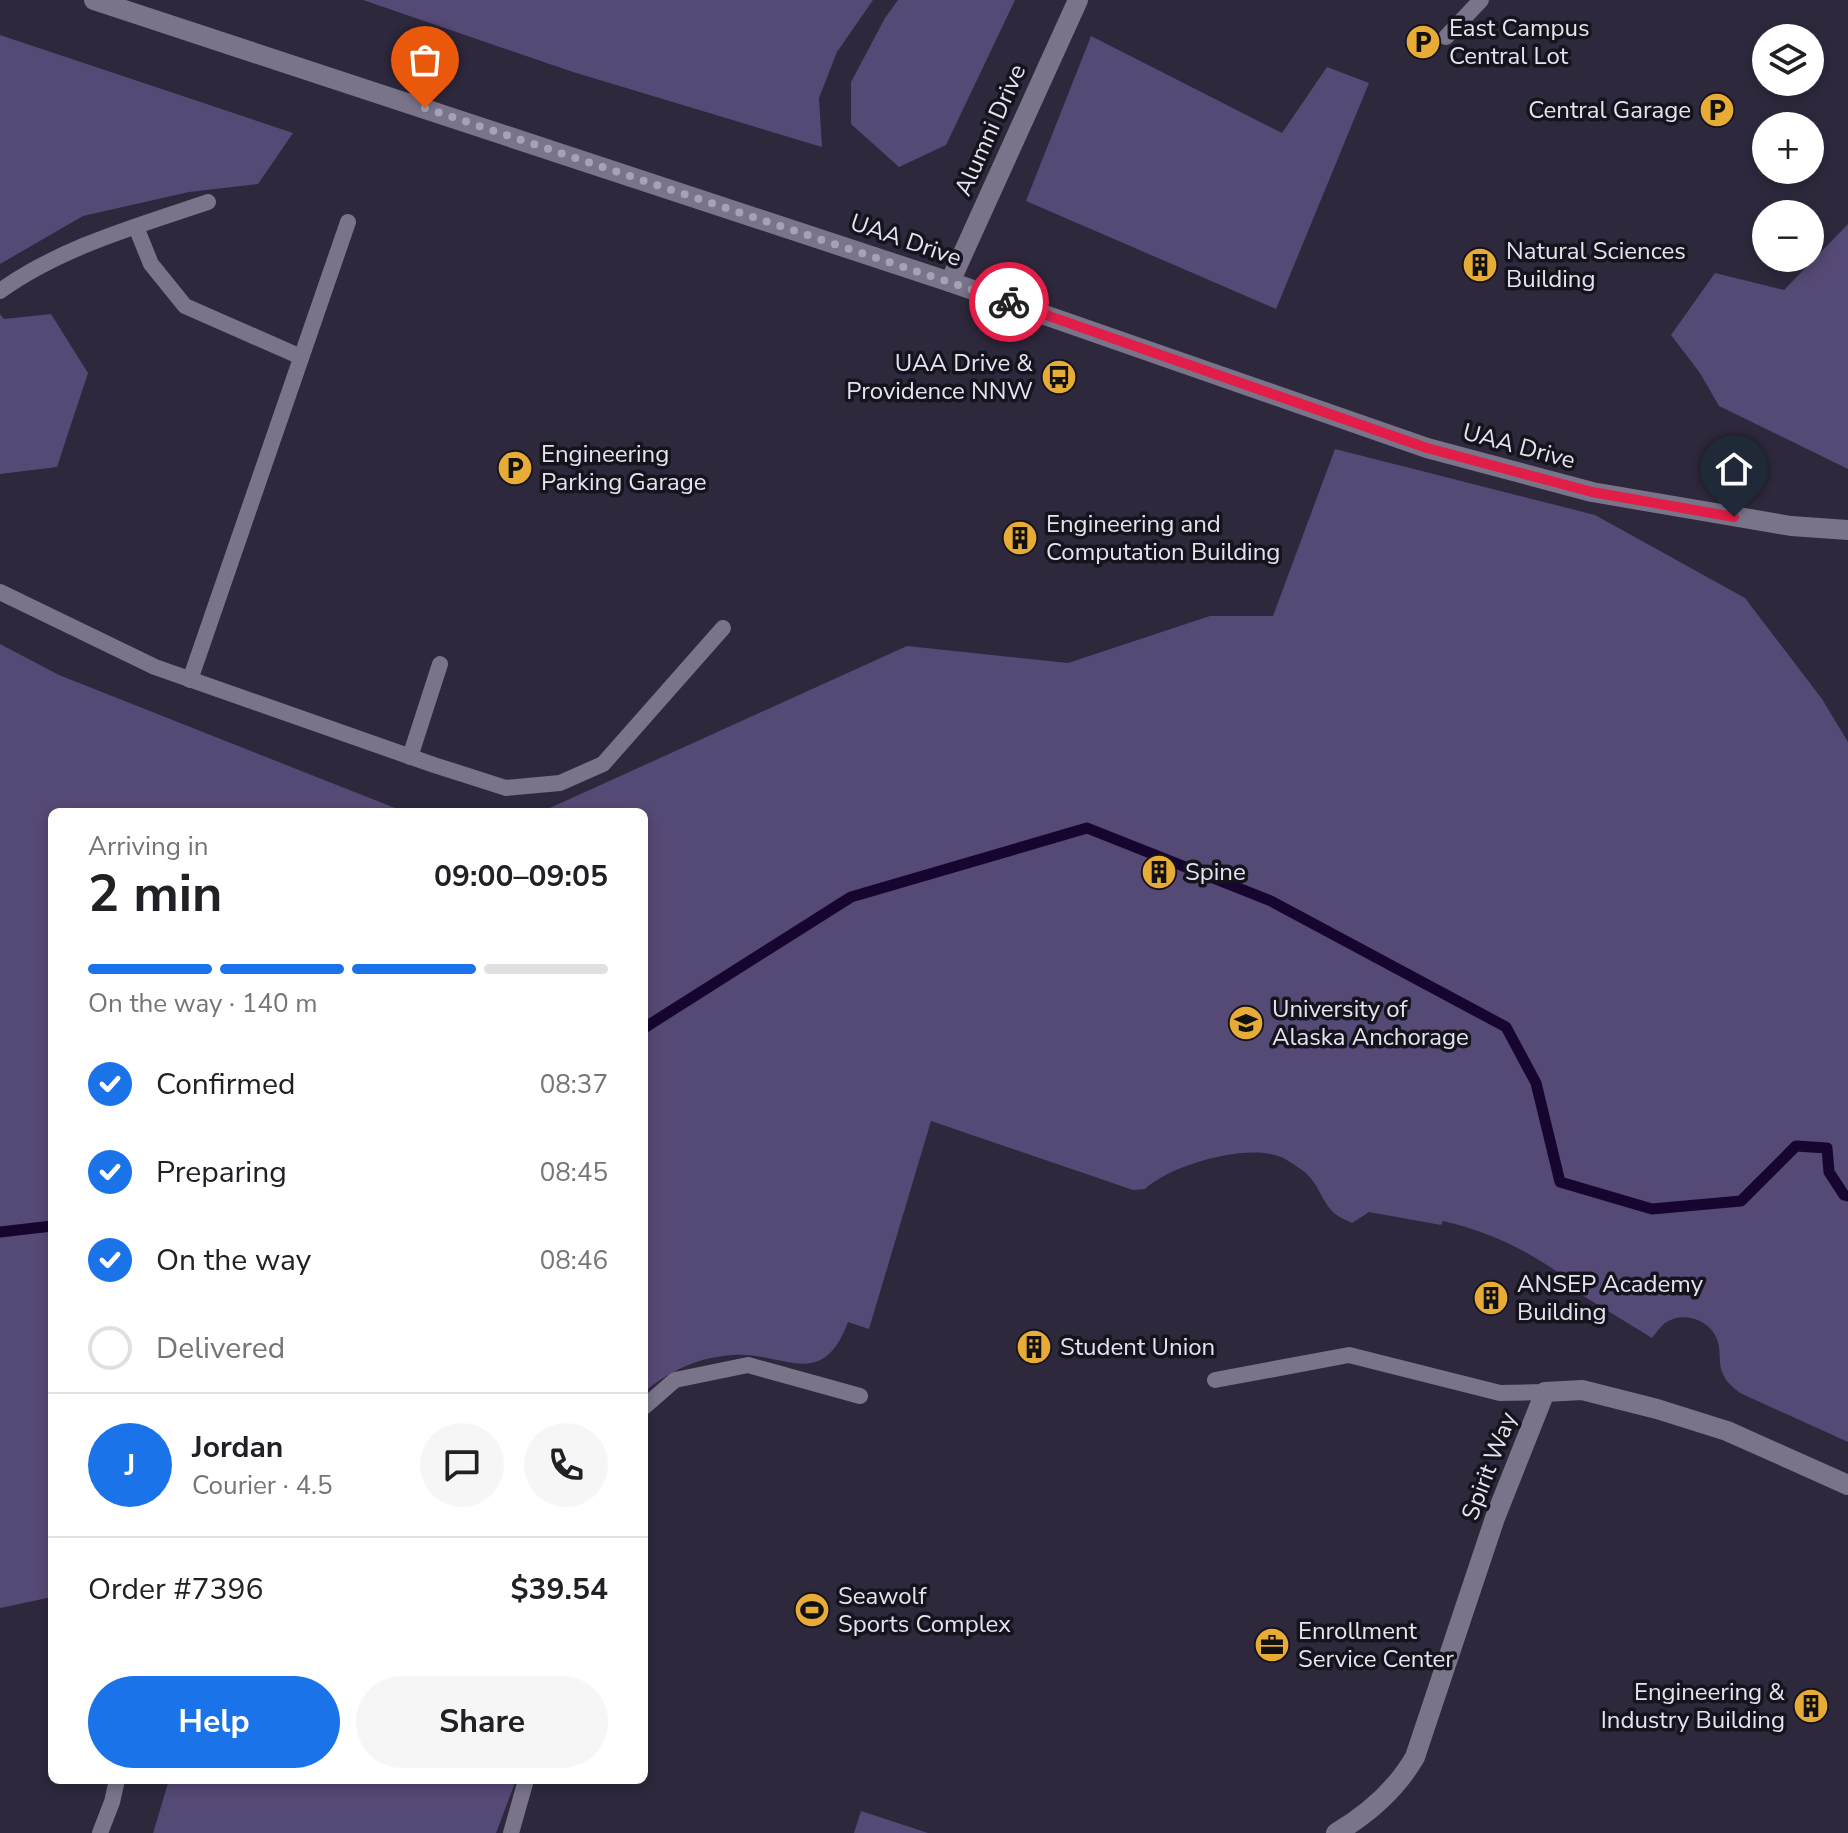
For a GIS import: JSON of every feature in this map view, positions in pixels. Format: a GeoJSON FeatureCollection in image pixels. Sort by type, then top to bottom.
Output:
{"type":"FeatureCollection","features":[{"type":"Feature","properties":{"kind":"street","name":"UAA Drive"},"geometry":{"type":"LineString","coordinates":[[94,0],[950,282],[1427,448],[1592,492],[1791,526],[1848,530]]}},
{"type":"Feature","properties":{"kind":"street","name":"Alumni Drive"},"geometry":{"type":"LineString","coordinates":[[950,282],[1078,0]]}},
{"type":"Feature","properties":{"kind":"street","name":"Spirit Way"},"geometry":{"type":"LineString","coordinates":[[1336,1833],[1381,1800],[1403,1779],[1415,1757],[1495,1518],[1545,1392],[1582,1390],[1657,1409],[1727,1431],[1848,1485]]}},
{"type":"Feature","properties":{"kind":"lane"},"geometry":{"type":"LineString","coordinates":[[1446,37],[1481,0]]}},
{"type":"Feature","properties":{"kind":"lane"},"geometry":{"type":"LineString","coordinates":[[0,291],[21,276],[79,249],[208,202]]}},
{"type":"Feature","properties":{"kind":"lane"},"geometry":{"type":"LineString","coordinates":[[190,680],[348,222]]}},
{"type":"Feature","properties":{"kind":"lane"},"geometry":{"type":"LineString","coordinates":[[136,227],[151,264],[185,306],[301,357]]}},
{"type":"Feature","properties":{"kind":"lane"},"geometry":{"type":"LineString","coordinates":[[0,592],[155,667],[506,788],[560,783],[603,764],[723,628]]}},
{"type":"Feature","properties":{"kind":"lane"},"geometry":{"type":"LineString","coordinates":[[410,757],[440,664]]}},
{"type":"Feature","properties":{"kind":"lane"},"geometry":{"type":"LineString","coordinates":[[1215,1380],[1349,1355],[1500,1393],[1545,1392]]}},
{"type":"Feature","properties":{"kind":"lane"},"geometry":{"type":"LineString","coordinates":[[648,1404],[675,1380],[748,1365],[860,1396]]}},
{"type":"Feature","properties":{"kind":"lane"},"geometry":{"type":"LineString","coordinates":[[100,1833],[116,1784]]}},
{"type":"Feature","properties":{"kind":"lane"},"geometry":{"type":"LineString","coordinates":[[511,1833],[525,1784]]}},
{"type":"Feature","properties":{"kind":"shaded area"},"geometry":{"type":"Polygon","coordinates":[[[363,0],[873,0],[837,52],[819,98],[822,147],[573,72],[363,0]]]}},
{"type":"Feature","properties":{"kind":"shaded area"},"geometry":{"type":"Polygon","coordinates":[[[898,0],[1015,0],[946,145],[899,167],[851,124],[851,82],[898,0]]]}},
{"type":"Feature","properties":{"kind":"shaded area"},"geometry":{"type":"Polygon","coordinates":[[[0,35],[293,133],[258,184],[189,192],[83,216],[0,264],[0,35]]]}},
{"type":"Feature","properties":{"kind":"shaded area"},"geometry":{"type":"Polygon","coordinates":[[[1091,36],[1282,133],[1327,67],[1369,83],[1276,309],[1026,201],[1091,36]]]}},
{"type":"Feature","properties":{"kind":"shaded area"},"geometry":{"type":"Polygon","coordinates":[[[1848,224],[1848,469],[1719,406],[1700,373],[1671,335],[1715,273],[1784,290],[1801,272],[1824,272],[1824,249],[1848,224]]]}},
{"type":"Feature","properties":{"kind":"shaded area"},"geometry":{"type":"Polygon","coordinates":[[[0,314],[4,319],[51,314],[88,373],[57,467],[0,474],[0,314]]]}},
{"type":"Feature","properties":{"kind":"shaded area"},"geometry":{"type":"Polygon","coordinates":[[[1335,449],[1595,515],[1745,598],[1822,699],[1848,742],[1848,1442],[1740,1393],[1724,1377],[1715,1334],[1696,1319],[1672,1319],[1652,1338],[1559,1281],[1562,1275],[1548,1266],[1490,1236],[1443,1221],[1441,1225],[1369,1212],[1352,1223],[1331,1210],[1307,1175],[1281,1157],[1249,1153],[1210,1159],[1172,1172],[1145,1189],[1133,1190],[931,1121],[869,1329],[848,1322],[838,1343],[826,1356],[814,1362],[800,1364],[752,1356],[721,1356],[686,1366],[648,1389],[648,808],[550,808],[907,646],[1068,663],[1210,616],[1273,616],[1335,449]]]}},
{"type":"Feature","properties":{"kind":"shaded area"},"geometry":{"type":"Polygon","coordinates":[[[0,644],[59,675],[395,808],[48,808],[48,1598],[0,1608],[0,644]]]}},
{"type":"Feature","properties":{"kind":"shaded area"},"geometry":{"type":"Polygon","coordinates":[[[168,1784],[514,1784],[496,1833],[153,1833],[168,1784]]]}},
{"type":"Feature","properties":{"kind":"shaded area"},"geometry":{"type":"Polygon","coordinates":[[[861,1811],[928,1833],[854,1833],[861,1811]]]}},
{"type":"Feature","properties":{"kind":"waterway"},"geometry":{"type":"LineString","coordinates":[[648,1025],[851,897],[1087,828],[1271,901],[1506,1027],[1536,1083],[1560,1182],[1652,1209],[1741,1201],[1796,1146],[1827,1148],[1829,1172],[1844,1195],[1848,1196]]}},
{"type":"Feature","properties":{"kind":"waterway"},"geometry":{"type":"LineString","coordinates":[[0,1232],[48,1226]]}},
{"type":"Feature","properties":{"kind":"way so far"},"geometry":{"type":"LineString","coordinates":[[425,108],[1009,302]]}},
{"type":"Feature","properties":{"kind":"place","name":"East Campus Central Lot"},"geometry":{"type":"Point","coordinates":[1423,42]}},
{"type":"Feature","properties":{"kind":"place","name":"Central Garage"},"geometry":{"type":"Point","coordinates":[1717,110]}},
{"type":"Feature","properties":{"kind":"place","name":"Natural Sciences Building"},"geometry":{"type":"Point","coordinates":[1480,265]}},
{"type":"Feature","properties":{"kind":"place","name":"UAA Drive & Providence NNW"},"geometry":{"type":"Point","coordinates":[1059,377]}},
{"type":"Feature","properties":{"kind":"place","name":"Engineering Parking Garage"},"geometry":{"type":"Point","coordinates":[515,468]}},
{"type":"Feature","properties":{"kind":"place","name":"Engineering and Computation Building"},"geometry":{"type":"Point","coordinates":[1020,538]}},
{"type":"Feature","properties":{"kind":"place","name":"Spine"},"geometry":{"type":"Point","coordinates":[1159,872]}},
{"type":"Feature","properties":{"kind":"place","name":"University of Alaska Anchorage"},"geometry":{"type":"Point","coordinates":[1246,1023]}},
{"type":"Feature","properties":{"kind":"place","name":"ANSEP Academy Building"},"geometry":{"type":"Point","coordinates":[1491,1298]}},
{"type":"Feature","properties":{"kind":"place","name":"Student Union"},"geometry":{"type":"Point","coordinates":[1034,1347]}},
{"type":"Feature","properties":{"kind":"place","name":"Seawolf Sports Complex"},"geometry":{"type":"Point","coordinates":[812,1610]}},
{"type":"Feature","properties":{"kind":"place","name":"Enrollment Service Center"},"geometry":{"type":"Point","coordinates":[1272,1645]}},
{"type":"Feature","properties":{"kind":"place","name":"Engineering & Industry Building"},"geometry":{"type":"Point","coordinates":[1811,1706]}},
{"type":"Feature","properties":{"kind":"route"},"geometry":{"type":"LineString","coordinates":[[1009,302],[1427,448],[1592,492],[1734,517]]}}]}
